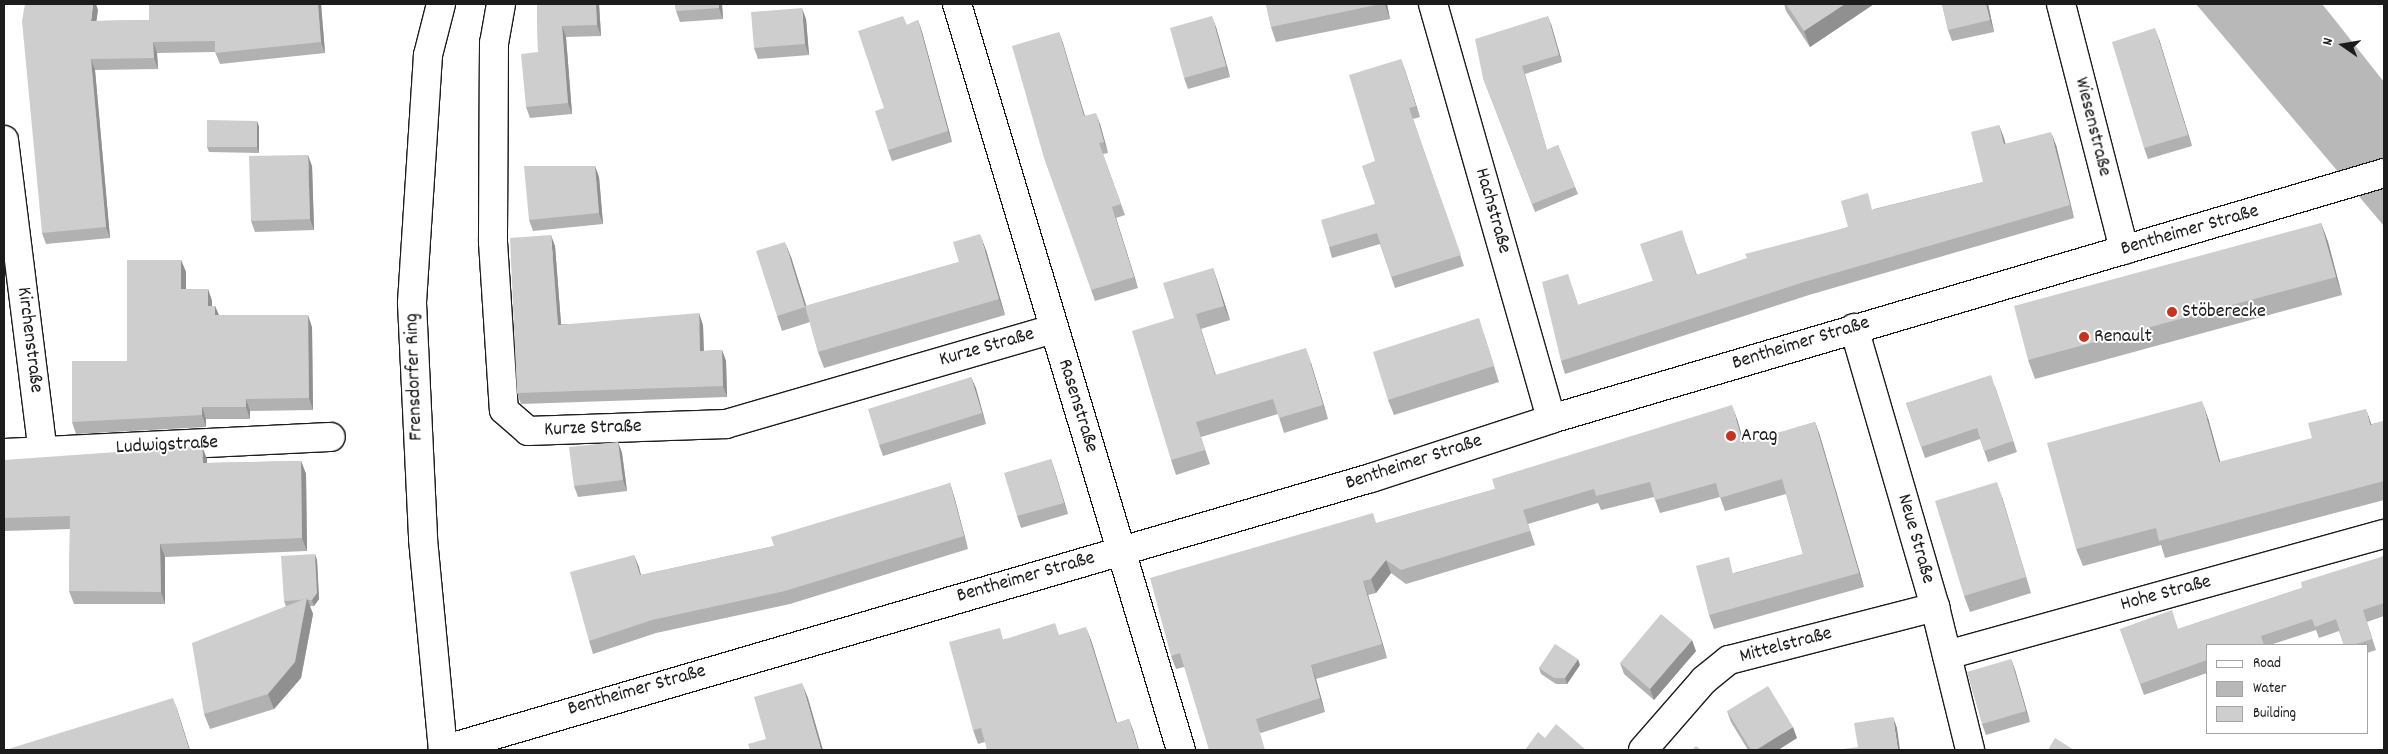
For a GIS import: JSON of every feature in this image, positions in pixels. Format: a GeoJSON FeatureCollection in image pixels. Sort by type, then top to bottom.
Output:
{"type":"FeatureCollection","features":[{"type":"Feature","properties":{"kind":"street","name":"Frensdorfer Ring"},"geometry":{"type":"LineString","coordinates":[[441,4],[428,55],[412,303],[423,539],[443,750]]}},
{"type":"Feature","properties":{"kind":"street","name":"Kurze Straße"},"geometry":{"type":"LineString","coordinates":[[501,4],[494,53],[494,242],[500,351],[504,410],[528,431],[726,424],[1053,329]]}},
{"type":"Feature","properties":{"kind":"street","name":"Hachstraße"},"geometry":{"type":"LineString","coordinates":[[1434,4],[1551,419]]}},
{"type":"Feature","properties":{"kind":"street","name":"Wiesenstraße"},"geometry":{"type":"LineString","coordinates":[[2061,4],[2124,250]]}},
{"type":"Feature","properties":{"kind":"street","name":"Rasenstraße"},"geometry":{"type":"LineString","coordinates":[[965,6],[1053,329],[1181,750]]}},
{"type":"Feature","properties":{"kind":"street","name":"Kirchenstraße"},"geometry":{"type":"LineString","coordinates":[[4,140],[43,452]]}},
{"type":"Feature","properties":{"kind":"street","name":"Bentheimer Straße"},"geometry":{"type":"LineString","coordinates":[[443,750],[1120,550],[1371,478],[1551,419],[2384,173]]}},
{"type":"Feature","properties":{"kind":"street","name":"Neue Straße"},"geometry":{"type":"LineString","coordinates":[[1854,328],[1935,607],[1970,750]]}},
{"type":"Feature","properties":{"kind":"street","name":"Ludwigstraße"},"geometry":{"type":"LineString","coordinates":[[4,453],[331,437]]}},
{"type":"Feature","properties":{"kind":"street","name":"Hohe Straße"},"geometry":{"type":"LineString","coordinates":[[1947,655],[2384,534]]}},
{"type":"Feature","properties":{"kind":"street","name":"Mittelstraße"},"geometry":{"type":"LineString","coordinates":[[1643,750],[1704,680],[1729,660],[1935,607]]}},
{"type":"Feature","properties":{"kind":"water"},"geometry":{"type":"Polygon","coordinates":[[[2196,4],[2322,4],[2384,82],[2384,226],[2196,4]]]}},
{"type":"Feature","properties":{"kind":"building"},"geometry":{"type":"Polygon","coordinates":[[[25,4],[93,4],[91,21],[149,20],[149,4],[318,4],[321,42],[215,53],[215,41],[153,42],[154,58],[91,59],[106,227],[42,233],[22,21],[25,4]]]}},
{"type":"Feature","properties":{"kind":"building"},"geometry":{"type":"Polygon","coordinates":[[[537,4],[596,4],[597,25],[562,26],[568,103],[526,107],[521,54],[538,52],[537,4]]]}},
{"type":"Feature","properties":{"kind":"building"},"geometry":{"type":"Polygon","coordinates":[[[675,4],[719,4],[719,8],[676,11],[675,4]]]}},
{"type":"Feature","properties":{"kind":"building"},"geometry":{"type":"Polygon","coordinates":[[[1266,4],[1381,4],[1271,27],[1266,4]]]}},
{"type":"Feature","properties":{"kind":"building"},"geometry":{"type":"Polygon","coordinates":[[[1786,4],[1845,4],[1804,31],[1786,4]]]}},
{"type":"Feature","properties":{"kind":"building"},"geometry":{"type":"Polygon","coordinates":[[[1942,4],[1986,4],[1990,20],[1948,30],[1942,4]]]}},
{"type":"Feature","properties":{"kind":"building"},"geometry":{"type":"Polygon","coordinates":[[[802,8],[805,44],[754,48],[751,12],[802,8]]]}},
{"type":"Feature","properties":{"kind":"building"},"geometry":{"type":"Polygon","coordinates":[[[903,16],[907,25],[918,20],[948,131],[888,150],[875,111],[884,108],[858,31],[903,16]]]}},
{"type":"Feature","properties":{"kind":"building"},"geometry":{"type":"Polygon","coordinates":[[[1212,16],[1226,66],[1184,78],[1170,28],[1212,16]]]}},
{"type":"Feature","properties":{"kind":"building"},"geometry":{"type":"Polygon","coordinates":[[[1548,16],[1559,55],[1522,66],[1547,150],[1558,145],[1575,187],[1532,204],[1483,78],[1475,39],[1548,16]]]}},
{"type":"Feature","properties":{"kind":"building"},"geometry":{"type":"Polygon","coordinates":[[[2155,28],[2188,135],[2144,148],[2112,42],[2155,28]]]}},
{"type":"Feature","properties":{"kind":"building"},"geometry":{"type":"Polygon","coordinates":[[[1059,32],[1084,116],[1096,113],[1104,142],[1099,143],[1121,204],[1112,207],[1134,277],[1091,290],[1044,158],[1012,46],[1059,32]]]}},
{"type":"Feature","properties":{"kind":"building"},"geometry":{"type":"Polygon","coordinates":[[[1401,59],[1416,106],[1409,108],[1461,255],[1391,277],[1377,233],[1329,247],[1321,220],[1375,204],[1362,166],[1375,161],[1349,75],[1401,59]]]}},
{"type":"Feature","properties":{"kind":"building"},"geometry":{"type":"Polygon","coordinates":[[[207,120],[257,121],[257,147],[207,147],[207,120]]]}},
{"type":"Feature","properties":{"kind":"building"},"geometry":{"type":"Polygon","coordinates":[[[1999,125],[2004,144],[2051,132],[2070,205],[1804,282],[1561,361],[1542,282],[1568,274],[1578,305],[1653,281],[1640,244],[1682,230],[1696,275],[1747,258],[1745,254],[1848,227],[1841,201],[1868,193],[1872,210],[1983,182],[1971,132],[1999,125]]]}},
{"type":"Feature","properties":{"kind":"building"},"geometry":{"type":"Polygon","coordinates":[[[308,155],[310,219],[251,221],[249,156],[308,155]]]}},
{"type":"Feature","properties":{"kind":"building"},"geometry":{"type":"Polygon","coordinates":[[[524,166],[595,166],[599,213],[529,220],[524,166]]]}},
{"type":"Feature","properties":{"kind":"building"},"geometry":{"type":"Polygon","coordinates":[[[2321,223],[2336,277],[2028,360],[2014,306],[2321,223]]]}},
{"type":"Feature","properties":{"kind":"building"},"geometry":{"type":"Polygon","coordinates":[[[980,234],[999,299],[818,352],[805,306],[959,262],[953,242],[980,234]]]}},
{"type":"Feature","properties":{"kind":"building"},"geometry":{"type":"Polygon","coordinates":[[[551,235],[558,325],[699,313],[700,351],[722,350],[723,386],[517,393],[510,238],[551,235]]]}},
{"type":"Feature","properties":{"kind":"building"},"geometry":{"type":"Polygon","coordinates":[[[785,242],[805,307],[777,316],[756,251],[785,242]]]}},
{"type":"Feature","properties":{"kind":"building"},"geometry":{"type":"Polygon","coordinates":[[[127,260],[181,260],[181,289],[208,289],[208,306],[215,306],[215,315],[308,315],[309,398],[246,399],[246,407],[202,407],[202,415],[72,422],[72,361],[127,361],[127,260]]]}},
{"type":"Feature","properties":{"kind":"building"},"geometry":{"type":"Polygon","coordinates":[[[1213,268],[1224,306],[1196,314],[1215,375],[1306,348],[1323,405],[1279,418],[1273,399],[1196,422],[1205,450],[1171,460],[1132,331],[1174,318],[1163,283],[1213,268]]]}},
{"type":"Feature","properties":{"kind":"building"},"geometry":{"type":"Polygon","coordinates":[[[1479,318],[1494,366],[1388,400],[1373,352],[1479,318]]]}},
{"type":"Feature","properties":{"kind":"building"},"geometry":{"type":"Polygon","coordinates":[[[1991,375],[2013,441],[1984,451],[1977,428],[1921,447],[1906,403],[1991,375]]]}},
{"type":"Feature","properties":{"kind":"building"},"geometry":{"type":"Polygon","coordinates":[[[971,377],[982,413],[879,445],[868,409],[971,377]]]}},
{"type":"Feature","properties":{"kind":"building"},"geometry":{"type":"Polygon","coordinates":[[[2202,401],[2219,462],[2312,438],[2308,423],[2366,409],[2370,425],[2384,421],[2384,481],[2159,541],[2156,528],[2076,549],[2047,443],[2202,401]]]}},
{"type":"Feature","properties":{"kind":"building"},"geometry":{"type":"Polygon","coordinates":[[[1732,405],[1743,443],[1815,422],[1859,573],[1709,615],[1696,566],[1729,557],[1733,574],[1803,554],[1782,479],[1720,498],[1716,483],[1655,500],[1650,482],[1596,496],[1594,489],[1523,510],[1530,531],[1401,570],[1386,560],[1371,579],[1363,581],[1382,644],[1311,665],[1320,698],[1256,719],[1265,750],[1209,750],[1180,653],[1171,656],[1150,578],[1373,513],[1376,523],[1495,489],[1492,479],[1732,405]]]}},
{"type":"Feature","properties":{"kind":"building"},"geometry":{"type":"Polygon","coordinates":[[[618,442],[623,480],[574,486],[569,447],[618,442]]]}},
{"type":"Feature","properties":{"kind":"building"},"geometry":{"type":"Polygon","coordinates":[[[202,446],[203,463],[301,461],[302,538],[160,544],[161,592],[69,591],[70,516],[4,518],[4,460],[202,446]]]}},
{"type":"Feature","properties":{"kind":"building"},"geometry":{"type":"Polygon","coordinates":[[[1051,459],[1064,503],[1017,516],[1004,473],[1051,459]]]}},
{"type":"Feature","properties":{"kind":"building"},"geometry":{"type":"Polygon","coordinates":[[[1997,482],[2026,577],[1964,596],[1935,501],[1997,482]]]}},
{"type":"Feature","properties":{"kind":"building"},"geometry":{"type":"Polygon","coordinates":[[[950,483],[964,536],[785,591],[652,620],[589,641],[570,572],[634,555],[640,575],[774,546],[771,537],[950,483]]]}},
{"type":"Feature","properties":{"kind":"building"},"geometry":{"type":"Polygon","coordinates":[[[315,554],[317,593],[312,600],[307,598],[284,601],[281,556],[315,554]]]}},
{"type":"Feature","properties":{"kind":"building"},"geometry":{"type":"Polygon","coordinates":[[[2384,556],[2384,603],[2363,610],[2372,639],[2356,644],[2344,644],[2336,619],[2315,627],[2312,619],[2261,636],[2264,644],[2206,644],[2206,660],[2140,684],[2120,629],[2172,610],[2178,629],[2302,588],[2301,582],[2384,556]]]}},
{"type":"Feature","properties":{"kind":"building"},"geometry":{"type":"Polygon","coordinates":[[[307,598],[295,662],[268,694],[204,714],[192,643],[307,598]]]}},
{"type":"Feature","properties":{"kind":"building"},"geometry":{"type":"Polygon","coordinates":[[[1661,614],[1692,640],[1650,689],[1620,663],[1661,614]]]}},
{"type":"Feature","properties":{"kind":"building"},"geometry":{"type":"Polygon","coordinates":[[[1055,623],[1059,635],[1086,627],[1116,723],[1129,719],[1138,750],[987,750],[981,728],[973,730],[949,642],[1000,628],[1003,640],[1055,623]]]}},
{"type":"Feature","properties":{"kind":"building"},"geometry":{"type":"Polygon","coordinates":[[[1555,644],[1578,659],[1565,678],[1554,678],[1539,668],[1555,644]]]}},
{"type":"Feature","properties":{"kind":"building"},"geometry":{"type":"Polygon","coordinates":[[[2011,659],[2026,711],[1982,724],[1967,672],[2011,659]]]}},
{"type":"Feature","properties":{"kind":"building"},"geometry":{"type":"Polygon","coordinates":[[[802,683],[821,750],[750,750],[748,744],[766,739],[754,697],[802,683]]]}},
{"type":"Feature","properties":{"kind":"building"},"geometry":{"type":"Polygon","coordinates":[[[1768,686],[1793,727],[1756,750],[1751,750],[1727,711],[1768,686]]]}},
{"type":"Feature","properties":{"kind":"building"},"geometry":{"type":"Polygon","coordinates":[[[173,698],[189,750],[5,750],[173,698]]]}},
{"type":"Feature","properties":{"kind":"building"},"geometry":{"type":"Polygon","coordinates":[[[1893,717],[1898,750],[1837,750],[1858,747],[1854,723],[1893,717]]]}},
{"type":"Feature","properties":{"kind":"building"},"geometry":{"type":"Polygon","coordinates":[[[1556,724],[1586,750],[1525,750],[1538,732],[1545,738],[1556,724]]]}},
{"type":"Feature","properties":{"kind":"building"},"geometry":{"type":"Polygon","coordinates":[[[2055,738],[2074,750],[2048,750],[2055,738]]]}},
{"type":"Feature","properties":{"kind":"building"},"geometry":{"type":"Polygon","coordinates":[[[1696,746],[1701,750],[1692,750],[1696,746]]]}},
{"type":"Feature","properties":{"kind":"place","name":"Stöberecke"},"geometry":{"type":"Point","coordinates":[2172,312]}},
{"type":"Feature","properties":{"kind":"place","name":"Renault"},"geometry":{"type":"Point","coordinates":[2084,337]}},
{"type":"Feature","properties":{"kind":"place","name":"Arag"},"geometry":{"type":"Point","coordinates":[1731,436]}}]}
